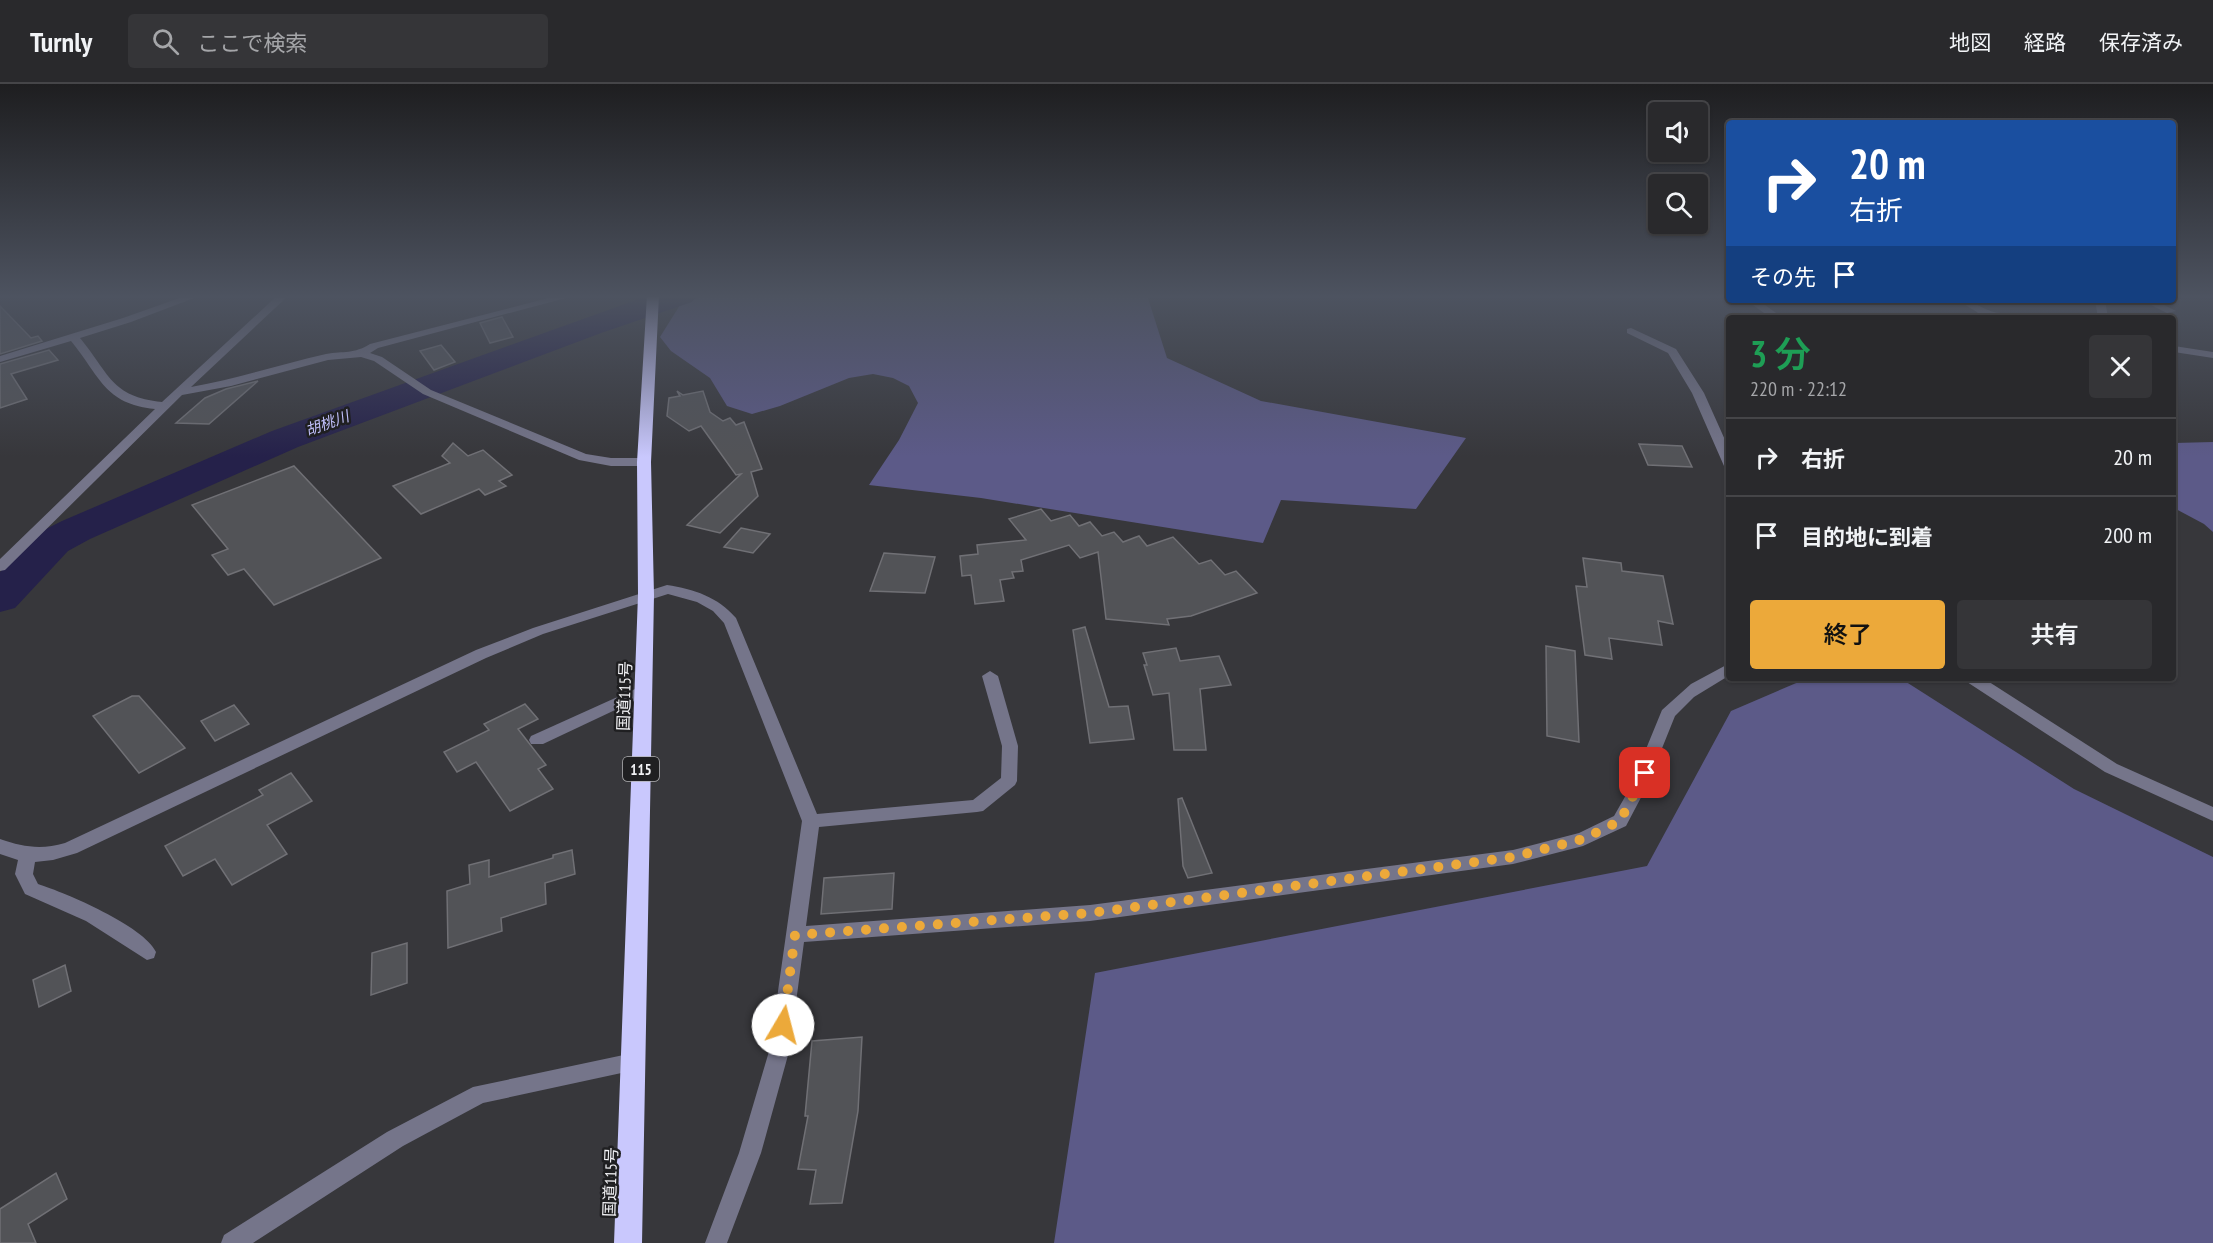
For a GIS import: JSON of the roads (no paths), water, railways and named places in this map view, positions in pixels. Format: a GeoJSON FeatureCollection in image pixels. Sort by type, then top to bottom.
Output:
{"type":"FeatureCollection","features":[{"type":"Feature","properties":{"kind":"highway","name":"国道115号"},"geometry":{"type":"LineString","coordinates":[[628,1243],[646,595],[644,462],[650,349]]}},
{"type":"Feature","properties":{"kind":"street"},"geometry":{"type":"LineString","coordinates":[[0,359],[33,349]]}},
{"type":"Feature","properties":{"kind":"street"},"geometry":{"type":"LineString","coordinates":[[83,349],[113,392],[138,403],[165,406]]}},
{"type":"Feature","properties":{"kind":"street"},"geometry":{"type":"LineString","coordinates":[[0,567],[226,349]]}},
{"type":"Feature","properties":{"kind":"street"},"geometry":{"type":"LineString","coordinates":[[361,354],[369,349]]}},
{"type":"Feature","properties":{"kind":"street"},"geometry":{"type":"LineString","coordinates":[[1668,349],[1672,351],[1698,393],[1726,457]]}},
{"type":"Feature","properties":{"kind":"street"},"geometry":{"type":"LineString","coordinates":[[2176,349],[2213,355]]}},
{"type":"Feature","properties":{"kind":"street"},"geometry":{"type":"LineString","coordinates":[[180,392],[231,383],[327,357],[361,354],[378,359],[427,392],[583,457],[612,462],[644,462]]}},
{"type":"Feature","properties":{"kind":"street"},"geometry":{"type":"LineString","coordinates":[[0,846],[15,854],[61,852],[481,654],[538,631],[667,589],[683,591],[709,601],[724,612],[730,621],[811,821],[780,1048],[750,1153],[716,1243]]}},
{"type":"Feature","properties":{"kind":"street"},"geometry":{"type":"LineString","coordinates":[[795,935],[1090,913],[1513,857],[1583,839],[1620,821],[1638,788],[1668,714],[1694,688],[1726,670]]}},
{"type":"Feature","properties":{"kind":"street"},"geometry":{"type":"LineString","coordinates":[[811,821],[977,806],[988,799],[1009,781],[1010,758],[1010,746],[990,676]]}},
{"type":"Feature","properties":{"kind":"street"},"geometry":{"type":"LineString","coordinates":[[1977,681],[2111,768],[2213,814]]}},
{"type":"Feature","properties":{"kind":"street"},"geometry":{"type":"LineString","coordinates":[[537,740],[644,690]]}},
{"type":"Feature","properties":{"kind":"street"},"geometry":{"type":"LineString","coordinates":[[28,855],[24,874],[31,889],[49,894],[118,931],[139,943],[147,952]]}},
{"type":"Feature","properties":{"kind":"street"},"geometry":{"type":"LineString","coordinates":[[232,1243],[395,1139],[480,1094],[633,1062]]}},
{"type":"Feature","properties":{"kind":"waterway","name":"胡桃川"},"geometry":{"type":"LineString","coordinates":[[0,598],[53,542],[76,530],[285,439],[528,349]]}}]}
